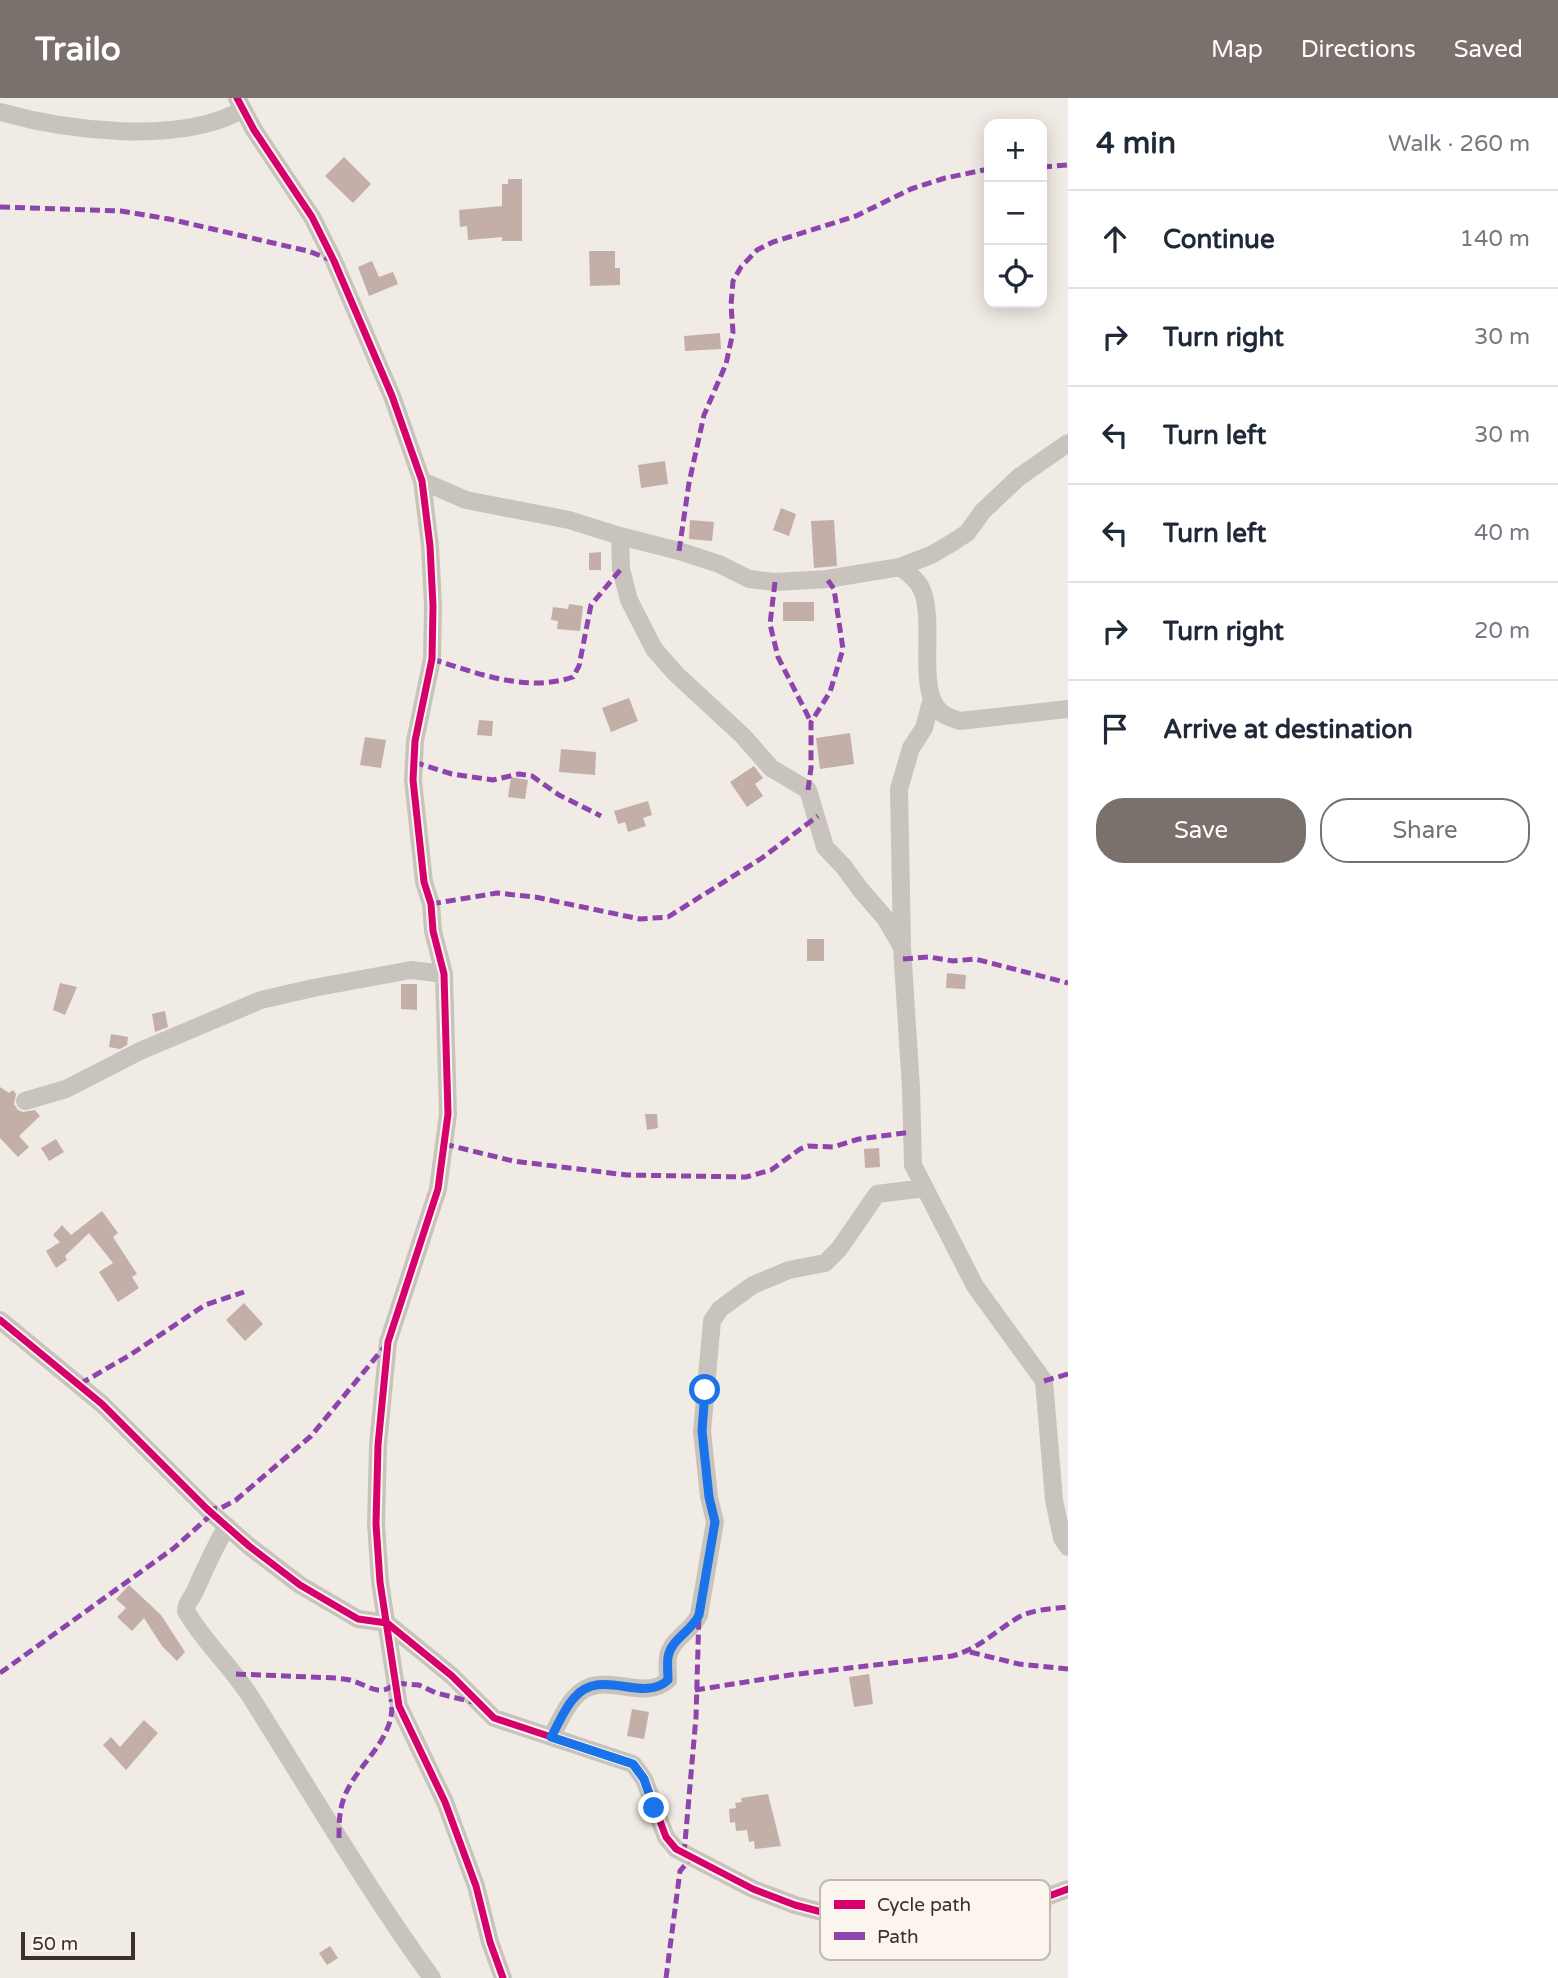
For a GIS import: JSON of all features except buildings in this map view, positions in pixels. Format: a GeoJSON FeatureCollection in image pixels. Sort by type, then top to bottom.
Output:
{"type":"FeatureCollection","features":[{"type":"Feature","properties":{"kind":"street"},"geometry":{"type":"LineString","coordinates":[[0,112],[30,120],[105,130],[147,132],[206,124],[239,104],[312,217],[334,261],[392,396],[422,481],[430,546],[432,659],[415,741],[412,780],[424,882],[431,904],[433,931],[444,974],[448,1114],[438,1189],[388,1342],[377,1445],[376,1524],[380,1582],[399,1706],[445,1802],[476,1886],[490,1942],[503,1978]]}},
{"type":"Feature","properties":{"kind":"street"},"geometry":{"type":"LineString","coordinates":[[422,481],[466,500],[569,520],[719,564],[749,579],[775,582],[827,579],[900,567],[931,555],[967,533],[998,495],[1068,443]]}},
{"type":"Feature","properties":{"kind":"street"},"geometry":{"type":"LineString","coordinates":[[620,536],[621,569],[629,600],[654,649],[743,736],[771,768],[808,790],[818,816],[825,848],[885,918],[902,947]]}},
{"type":"Feature","properties":{"kind":"street"},"geometry":{"type":"LineString","coordinates":[[900,567],[922,588],[927,609],[930,692],[936,707],[946,716],[960,721],[1068,709]]}},
{"type":"Feature","properties":{"kind":"street"},"geometry":{"type":"LineString","coordinates":[[932,698],[924,728],[911,748],[899,789],[902,947],[911,1088],[911,1156],[913,1166],[975,1286],[1044,1381],[1054,1500],[1062,1538],[1068,1547]]}},
{"type":"Feature","properties":{"kind":"street"},"geometry":{"type":"LineString","coordinates":[[25,1101],[66,1089],[140,1051],[261,1000],[411,970],[444,974]]}},
{"type":"Feature","properties":{"kind":"street"},"geometry":{"type":"LineString","coordinates":[[551,1737],[574,1697],[592,1685],[649,1689],[661,1686],[668,1680],[668,1655],[672,1646],[696,1622],[699,1615],[715,1522],[709,1497],[702,1431],[703,1408],[712,1321],[720,1308],[753,1285],[789,1270],[825,1263],[839,1249],[877,1194],[925,1188]]}},
{"type":"Feature","properties":{"kind":"street"},"geometry":{"type":"LineString","coordinates":[[0,1320],[80,1384],[227,1527],[300,1585],[358,1619],[387,1623],[452,1676],[494,1718],[633,1764],[644,1779],[666,1837],[676,1849],[753,1889],[820,1912]]}},
{"type":"Feature","properties":{"kind":"street"},"geometry":{"type":"LineString","coordinates":[[227,1527],[209,1557],[193,1596],[186,1604],[186,1611],[236,1674],[386,1915],[432,1978]]}},
{"type":"Feature","properties":{"kind":"street"},"geometry":{"type":"LineString","coordinates":[[1050,1896],[1068,1889]]}},
{"type":"Feature","properties":{"kind":"marked path"},"geometry":{"type":"LineString","coordinates":[[1047,167],[1068,165]]}},
{"type":"Feature","properties":{"kind":"marked path"},"geometry":{"type":"LineString","coordinates":[[679,551],[689,483],[704,415],[726,364],[733,332],[733,281],[741,267],[757,250],[773,242],[856,216],[911,189],[984,170]]}},
{"type":"Feature","properties":{"kind":"marked path"},"geometry":{"type":"LineString","coordinates":[[0,207],[121,211],[169,219],[308,251],[334,261]]}},
{"type":"Feature","properties":{"kind":"marked path"},"geometry":{"type":"LineString","coordinates":[[432,659],[484,675],[520,682],[538,683],[573,677],[579,666],[591,605],[621,569]]}},
{"type":"Feature","properties":{"kind":"marked path"},"geometry":{"type":"LineString","coordinates":[[808,790],[811,722],[830,692],[843,649],[834,589],[827,579]]}},
{"type":"Feature","properties":{"kind":"marked path"},"geometry":{"type":"LineString","coordinates":[[775,582],[770,624],[778,657],[811,722]]}},
{"type":"Feature","properties":{"kind":"marked path"},"geometry":{"type":"LineString","coordinates":[[414,762],[452,774],[493,780],[519,774],[532,776],[559,795],[601,816]]}},
{"type":"Feature","properties":{"kind":"marked path"},"geometry":{"type":"LineString","coordinates":[[431,904],[497,893],[535,897],[640,919],[668,917],[762,858],[818,816]]}},
{"type":"Feature","properties":{"kind":"marked path"},"geometry":{"type":"LineString","coordinates":[[903,959],[975,959],[1068,983]]}},
{"type":"Feature","properties":{"kind":"marked path"},"geometry":{"type":"LineString","coordinates":[[444,1144],[513,1161],[627,1175],[746,1177],[771,1170],[808,1146],[833,1147],[859,1139],[911,1132]]}},
{"type":"Feature","properties":{"kind":"marked path"},"geometry":{"type":"LineString","coordinates":[[80,1384],[130,1355],[205,1305],[244,1292]]}},
{"type":"Feature","properties":{"kind":"marked path"},"geometry":{"type":"LineString","coordinates":[[207,1509],[221,1508],[236,1500],[311,1436],[386,1345]]}},
{"type":"Feature","properties":{"kind":"marked path"},"geometry":{"type":"LineString","coordinates":[[1044,1381],[1068,1374]]}},
{"type":"Feature","properties":{"kind":"marked path"},"geometry":{"type":"LineString","coordinates":[[0,1673],[174,1548],[212,1514]]}},
{"type":"Feature","properties":{"kind":"marked path"},"geometry":{"type":"LineString","coordinates":[[695,1690],[790,1675],[952,1656],[979,1644],[1025,1614],[1068,1607]]}},
{"type":"Feature","properties":{"kind":"marked path"},"geometry":{"type":"LineString","coordinates":[[684,1854],[696,1717],[699,1613]]}},
{"type":"Feature","properties":{"kind":"marked path"},"geometry":{"type":"LineString","coordinates":[[970,1652],[1019,1664],[1068,1669]]}},
{"type":"Feature","properties":{"kind":"marked path"},"geometry":{"type":"LineString","coordinates":[[236,1674],[336,1678],[380,1690],[385,1690],[395,1683],[419,1685],[436,1693],[477,1703]]}},
{"type":"Feature","properties":{"kind":"marked path"},"geometry":{"type":"LineString","coordinates":[[339,1838],[340,1811],[345,1795],[389,1726],[391,1699]]}},
{"type":"Feature","properties":{"kind":"marked path"},"geometry":{"type":"LineString","coordinates":[[666,1978],[680,1871],[692,1857]]}},
{"type":"Feature","properties":{"kind":"cycle path"},"geometry":{"type":"LineString","coordinates":[[237,98],[254,130],[312,217],[334,261],[392,396],[422,481],[430,546],[432,659],[415,741],[413,780],[424,882],[431,904],[433,931],[444,974],[448,1114],[438,1189],[388,1342],[378,1445],[376,1524],[380,1582],[399,1706],[445,1802],[476,1886],[490,1942],[503,1978]]}},
{"type":"Feature","properties":{"kind":"cycle path"},"geometry":{"type":"LineString","coordinates":[[0,1320],[102,1404],[207,1509],[300,1585],[358,1619],[387,1623],[452,1676],[494,1718],[633,1764],[644,1779],[666,1837],[676,1849],[753,1889],[820,1912]]}},
{"type":"Feature","properties":{"kind":"cycle path"},"geometry":{"type":"LineString","coordinates":[[1050,1896],[1068,1889]]}},
{"type":"Feature","properties":{"kind":"route"},"geometry":{"type":"LineString","coordinates":[[654,1808],[644,1779],[633,1764],[551,1737],[574,1697],[592,1685],[649,1689],[661,1686],[668,1680],[668,1655],[672,1646],[696,1622],[715,1522],[709,1497],[702,1431],[705,1390]]}}]}
